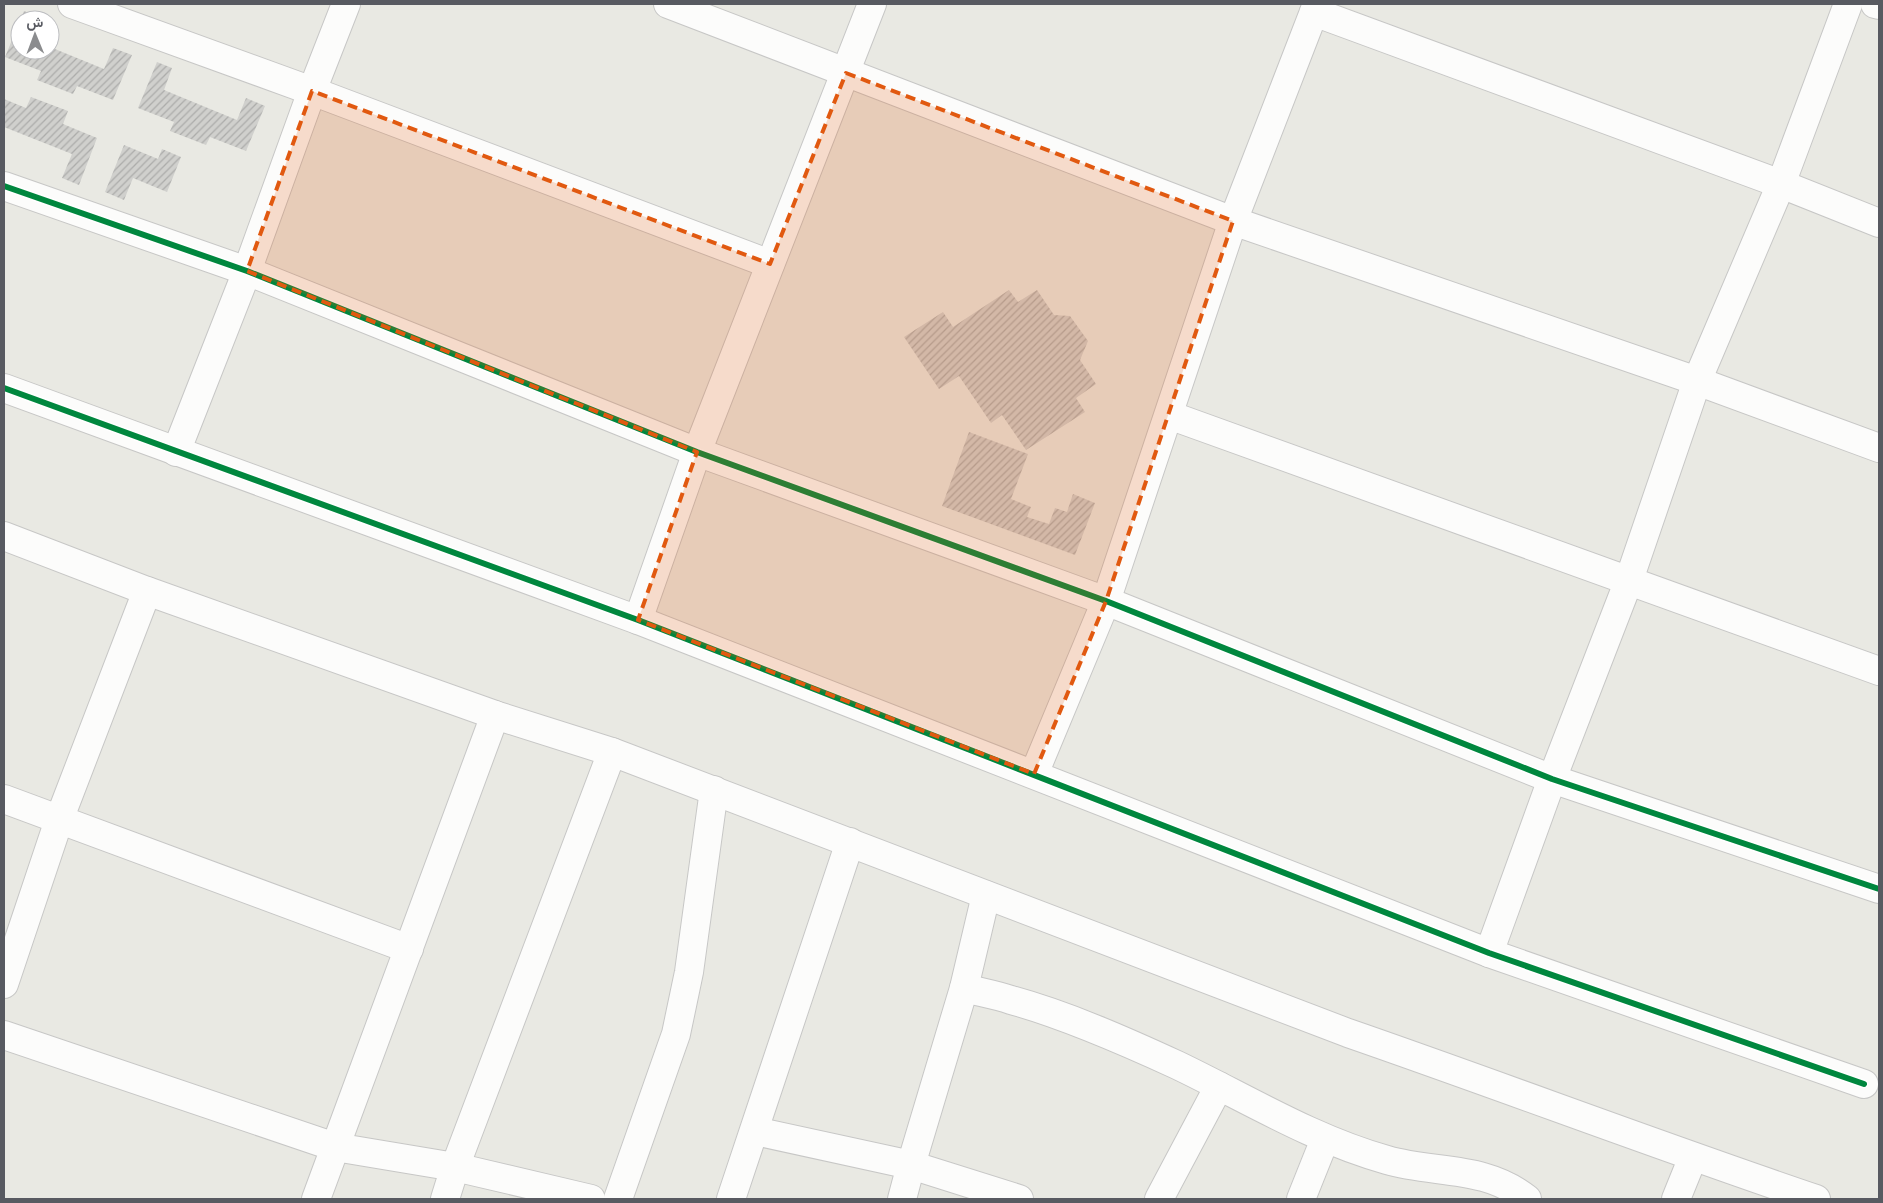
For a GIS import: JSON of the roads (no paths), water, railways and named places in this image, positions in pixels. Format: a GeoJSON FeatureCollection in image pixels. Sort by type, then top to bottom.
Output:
{"type":"FeatureCollection","features":[{"type":"Feature","properties":{"kind":"street"},"geometry":{"type":"LineString","coordinates":[[72,4],[312,91],[770,264]]}},
{"type":"Feature","properties":{"kind":"street"},"geometry":{"type":"LineString","coordinates":[[176,452],[247,271],[312,91],[346,4]]}},
{"type":"Feature","properties":{"kind":"street"},"geometry":{"type":"LineString","coordinates":[[668,4],[1233,221],[1697,381],[1879,448]]}},
{"type":"Feature","properties":{"kind":"street"},"geometry":{"type":"LineString","coordinates":[[638,620],[697,452],[872,4]]}},
{"type":"Feature","properties":{"kind":"street"},"geometry":{"type":"LineString","coordinates":[[1489,953],[1552,779],[1629,580],[1697,381],[1781,184],[1848,4]]}},
{"type":"Feature","properties":{"kind":"street"},"geometry":{"type":"LineString","coordinates":[[1034,774],[1106,601],[1233,221],[1316,8],[1879,223]]}},
{"type":"Feature","properties":{"kind":"street"},"geometry":{"type":"LineString","coordinates":[[4,186],[247,271],[697,452],[1106,601],[1552,779],[1879,889]]}},
{"type":"Feature","properties":{"kind":"street"},"geometry":{"type":"LineString","coordinates":[[4,388],[638,620],[1489,953],[1864,1084]]}},
{"type":"Feature","properties":{"kind":"street"},"geometry":{"type":"LineString","coordinates":[[1169,415],[1879,671]]}},
{"type":"Feature","properties":{"kind":"street"},"geometry":{"type":"LineString","coordinates":[[4,536],[147,591],[495,715],[612,752],[1339,1029],[1693,1157],[1816,1199]]}},
{"type":"Feature","properties":{"kind":"street"},"geometry":{"type":"LineString","coordinates":[[4,984],[59,820],[147,591]]}},
{"type":"Feature","properties":{"kind":"street"},"geometry":{"type":"LineString","coordinates":[[316,1199],[495,715]]}},
{"type":"Feature","properties":{"kind":"street"},"geometry":{"type":"LineString","coordinates":[[445,1199],[455,1167],[612,752]]}},
{"type":"Feature","properties":{"kind":"street"},"geometry":{"type":"LineString","coordinates":[[618,1199],[676,1034],[689,972],[714,790]]}},
{"type":"Feature","properties":{"kind":"street"},"geometry":{"type":"LineString","coordinates":[[4,799],[409,949]]}},
{"type":"Feature","properties":{"kind":"street"},"geometry":{"type":"LineString","coordinates":[[731,1199],[755,1132],[850,842]]}},
{"type":"Feature","properties":{"kind":"street"},"geometry":{"type":"LineString","coordinates":[[902,1199],[964,988],[986,895]]}},
{"type":"Feature","properties":{"kind":"street"},"geometry":{"type":"LineString","coordinates":[[964,988],[1012,1000],[1064,1018],[1176,1065],[1325,1139],[1387,1160],[1418,1167],[1477,1175],[1498,1181],[1527,1199]]}},
{"type":"Feature","properties":{"kind":"street"},"geometry":{"type":"LineString","coordinates":[[4,1035],[335,1147],[455,1167],[591,1199]]}},
{"type":"Feature","properties":{"kind":"street"},"geometry":{"type":"LineString","coordinates":[[1159,1199],[1219,1086]]}},
{"type":"Feature","properties":{"kind":"street"},"geometry":{"type":"LineString","coordinates":[[755,1132],[911,1165],[1019,1199]]}},
{"type":"Feature","properties":{"kind":"street"},"geometry":{"type":"LineString","coordinates":[[1301,1199],[1325,1139]]}},
{"type":"Feature","properties":{"kind":"street"},"geometry":{"type":"LineString","coordinates":[[1676,1199],[1693,1157]]}}]}
